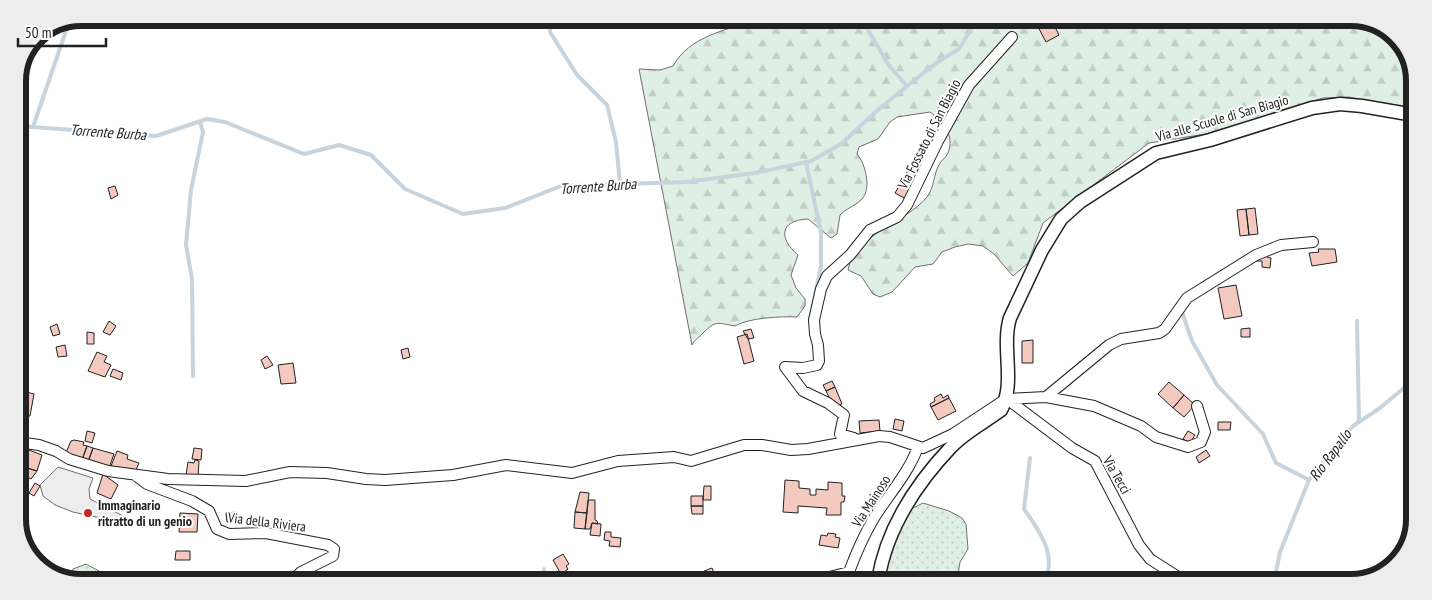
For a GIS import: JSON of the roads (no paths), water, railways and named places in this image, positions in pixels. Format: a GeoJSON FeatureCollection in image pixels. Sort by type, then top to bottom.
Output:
{"type":"FeatureCollection","features":[{"type":"Feature","properties":{"kind":"street","name":"Via Fossato di San Biagio"},"geometry":{"type":"LineString","coordinates":[[859,439],[842,436],[840,434],[844,415],[828,403],[803,391],[785,367],[803,368],[817,365],[818,345],[814,320],[821,289],[827,276],[850,255],[870,230],[897,217],[907,205],[938,141],[969,85],[1012,37]]}},
{"type":"Feature","properties":{"kind":"street","name":"Via alle Scuole di San Biagio"},"geometry":{"type":"LineString","coordinates":[[1006,399],[1007,329],[1010,318],[1050,234],[1061,219],[1080,202],[1156,152],[1210,140],[1312,108],[1340,104],[1406,114]]}},
{"type":"Feature","properties":{"kind":"street"},"geometry":{"type":"LineString","coordinates":[[1046,397],[1109,345],[1121,339],[1159,333],[1165,329],[1187,298],[1256,255],[1281,245],[1313,242]]}},
{"type":"Feature","properties":{"kind":"street"},"geometry":{"type":"LineString","coordinates":[[26,443],[56,451],[69,459],[108,471],[168,479],[246,481],[290,472],[327,473],[385,480],[453,475],[506,465],[572,473],[618,461],[674,457],[691,461],[744,445],[762,445],[791,450],[879,436],[890,437],[918,447],[929,447],[940,442],[1006,399],[1046,397],[1094,406],[1141,426],[1156,437],[1188,447],[1201,442],[1205,432],[1197,406]]}},
{"type":"Feature","properties":{"kind":"street"},"geometry":{"type":"LineString","coordinates":[[879,574],[881,560],[891,532],[908,504],[952,446],[1001,410],[1006,399]]}},
{"type":"Feature","properties":{"kind":"street","name":"Via Tecci"},"geometry":{"type":"LineString","coordinates":[[1006,399],[1072,448],[1096,461],[1139,545],[1150,559],[1173,574]]}},
{"type":"Feature","properties":{"kind":"street","name":"Via Mainoso"},"geometry":{"type":"LineString","coordinates":[[840,574],[849,572],[863,538],[910,466],[918,447]]}},
{"type":"Feature","properties":{"kind":"street","name":"Via della Riviera"},"geometry":{"type":"LineString","coordinates":[[135,475],[147,484],[192,501],[209,511],[217,529],[229,534],[266,533],[328,545],[334,550],[333,556],[299,574]]}},
{"type":"Feature","properties":{"kind":"waterway"},"geometry":{"type":"LineString","coordinates":[[550,26],[550,32],[577,75],[607,105],[616,142],[620,184]]}},
{"type":"Feature","properties":{"kind":"waterway"},"geometry":{"type":"LineString","coordinates":[[866,26],[890,67],[907,86]]}},
{"type":"Feature","properties":{"kind":"waterway","name":"Torrente Burba"},"geometry":{"type":"LineString","coordinates":[[26,127],[156,136],[207,119],[225,122],[304,154],[339,145],[371,155],[405,189],[463,214],[505,208],[561,186],[686,182],[755,173],[811,161],[841,144],[880,108],[936,63],[959,49],[973,26]]}},
{"type":"Feature","properties":{"kind":"waterway"},"geometry":{"type":"LineString","coordinates":[[33,127],[67,28]]}},
{"type":"Feature","properties":{"kind":"waterway"},"geometry":{"type":"LineString","coordinates":[[193,376],[192,279],[186,245],[191,190],[203,132],[200,122]]}},
{"type":"Feature","properties":{"kind":"waterway"},"geometry":{"type":"LineString","coordinates":[[806,162],[821,233],[821,266],[810,320]]}},
{"type":"Feature","properties":{"kind":"waterway"},"geometry":{"type":"LineString","coordinates":[[1181,309],[1192,341],[1217,385],[1263,434],[1276,463],[1309,480]]}},
{"type":"Feature","properties":{"kind":"waterway"},"geometry":{"type":"LineString","coordinates":[[1357,321],[1359,422]]}},
{"type":"Feature","properties":{"kind":"waterway","name":"Rio Rapallo"},"geometry":{"type":"LineString","coordinates":[[1276,574],[1280,552],[1309,480],[1353,426],[1380,408],[1406,386]]}},
{"type":"Feature","properties":{"kind":"waterway"},"geometry":{"type":"LineString","coordinates":[[1030,458],[1024,509],[1041,534],[1045,544],[1049,562],[1047,574]]}},
{"type":"Feature","properties":{"kind":"waterway"},"geometry":{"type":"LineString","coordinates":[[544,569],[544,574]]}},
{"type":"Feature","properties":{"kind":"place","name":"Immaginario ritratto di un genio"},"geometry":{"type":"Point","coordinates":[88,513]}}]}
